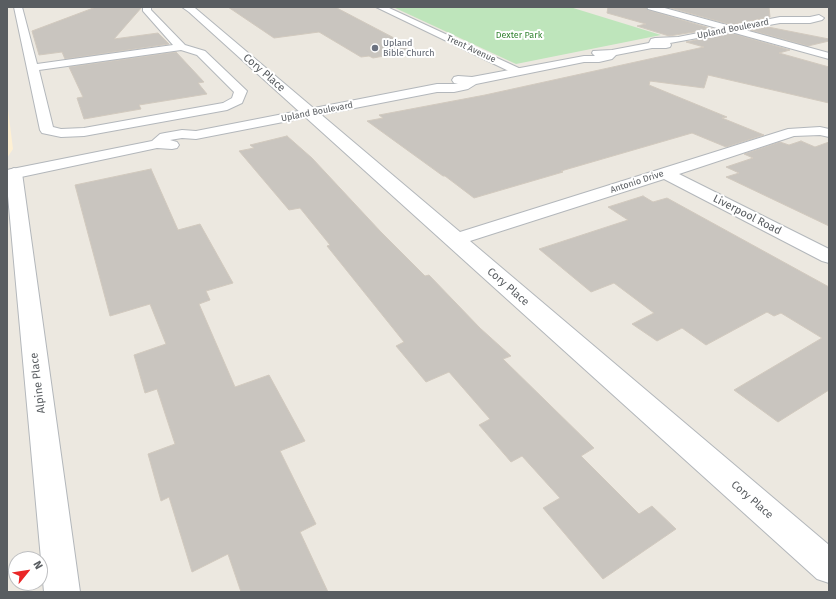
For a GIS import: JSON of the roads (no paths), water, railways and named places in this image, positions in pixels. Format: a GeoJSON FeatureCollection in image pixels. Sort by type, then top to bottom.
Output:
{"type":"FeatureCollection","features":[{"type":"Feature","properties":{"kind":"street"},"geometry":{"type":"LineString","coordinates":[[18,7],[32,68],[47,130],[61,133],[84,132],[212,109],[226,106],[237,100],[241,91],[200,52],[181,47],[32,68]]}},
{"type":"Feature","properties":{"kind":"street"},"geometry":{"type":"LineString","coordinates":[[147,7],[147,10],[181,47]]}},
{"type":"Feature","properties":{"kind":"street","name":"Cory Place"},"geometry":{"type":"LineString","coordinates":[[186,7],[192,10],[829,567]]}},
{"type":"Feature","properties":{"kind":"street","name":"Trent Avenue"},"geometry":{"type":"LineString","coordinates":[[380,7],[520,72]]}},
{"type":"Feature","properties":{"kind":"street"},"geometry":{"type":"LineString","coordinates":[[651,7],[829,56]]}},
{"type":"Feature","properties":{"kind":"street","name":"Upland Boulevard"},"geometry":{"type":"LineString","coordinates":[[11,174],[157,144],[172,146],[189,142],[196,135],[437,88],[454,88],[464,86],[472,81],[584,59],[600,59],[608,57],[612,53],[652,45],[674,44],[678,40],[731,29],[789,20],[829,18]]}},
{"type":"Feature","properties":{"kind":"street","name":"Antonio Drive"},"geometry":{"type":"LineString","coordinates":[[455,240],[793,132],[825,132]]}},
{"type":"Feature","properties":{"kind":"street","name":"Liverpool Road"},"geometry":{"type":"LineString","coordinates":[[665,173],[829,257]]}},
{"type":"Feature","properties":{"kind":"street","name":"Alpine Place"},"geometry":{"type":"LineString","coordinates":[[11,174],[62,592]]}},
{"type":"Feature","properties":{"kind":"place","name":"Upland Bible Church"},"geometry":{"type":"Point","coordinates":[375,48]}},
{"type":"Feature","properties":{"kind":"park label","name":"Dexter Park"},"geometry":{"type":"Point","coordinates":[519,35]}}]}
